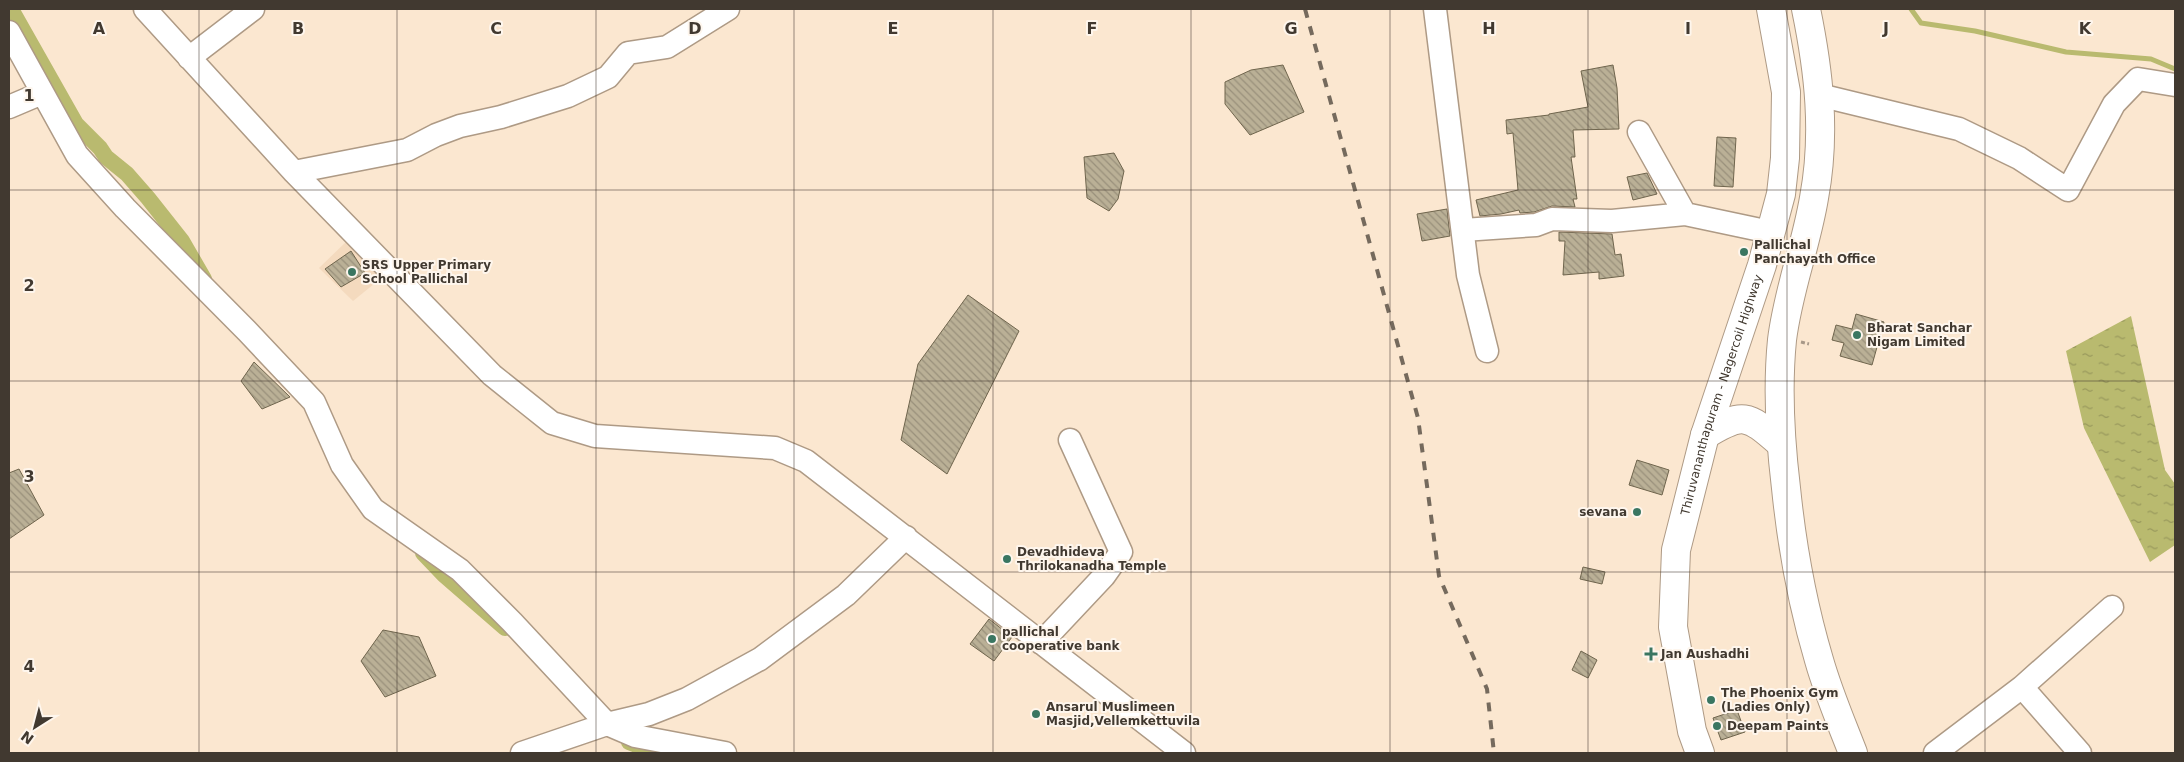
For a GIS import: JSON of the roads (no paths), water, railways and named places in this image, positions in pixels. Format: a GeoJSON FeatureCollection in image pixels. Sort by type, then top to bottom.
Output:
{"type":"FeatureCollection","features":[{"type":"Feature","properties":{"kind":"main road","name":"Thiruvananthapuram - Nagercoil Highway"},"geometry":{"type":"LineString","coordinates":[[1700,753],[1692,731],[1673,627],[1676,550],[1684,488],[1705,435],[1762,265],[1781,194],[1785,158],[1786,92],[1771,9]]}},
{"type":"Feature","properties":{"kind":"main road"},"geometry":{"type":"LineString","coordinates":[[1806,9],[1816,57],[1821,126],[1815,198],[1782,339],[1778,406],[1780,443],[1792,545],[1803,604],[1819,662],[1853,753]]}},
{"type":"Feature","properties":{"kind":"main road"},"geometry":{"type":"LineString","coordinates":[[1705,435],[1729,420],[1744,419],[1760,426],[1780,443]]}},
{"type":"Feature","properties":{"kind":"street"},"geometry":{"type":"LineString","coordinates":[[145,9],[294,172],[492,376],[552,423],[594,436],[775,448],[806,460],[1184,753]]}},
{"type":"Feature","properties":{"kind":"street"},"geometry":{"type":"LineString","coordinates":[[189,58],[253,9]]}},
{"type":"Feature","properties":{"kind":"street"},"geometry":{"type":"LineString","coordinates":[[294,172],[407,150],[436,135],[460,126],[500,117],[568,96],[608,78],[628,53],[667,47],[728,9]]}},
{"type":"Feature","properties":{"kind":"street"},"geometry":{"type":"LineString","coordinates":[[1435,9],[1468,274],[1487,352]]}},
{"type":"Feature","properties":{"kind":"street"},"geometry":{"type":"LineString","coordinates":[[9,32],[77,155],[156,240],[247,331],[314,402],[342,465],[373,509],[460,570],[512,622],[607,724],[635,736],[725,753]]}},
{"type":"Feature","properties":{"kind":"street"},"geometry":{"type":"LineString","coordinates":[[1819,95],[1959,129],[2019,158],[2068,190],[2114,104],[2138,79],[2175,85]]}},
{"type":"Feature","properties":{"kind":"street"},"geometry":{"type":"LineString","coordinates":[[9,107],[42,94]]}},
{"type":"Feature","properties":{"kind":"street"},"geometry":{"type":"LineString","coordinates":[[1639,132],[1685,214]]}},
{"type":"Feature","properties":{"kind":"street"},"geometry":{"type":"LineString","coordinates":[[1463,230],[1536,224],[1552,219],[1612,222],[1685,214],[1770,232]]}},
{"type":"Feature","properties":{"kind":"street"},"geometry":{"type":"LineString","coordinates":[[1041,643],[1104,576],[1121,552],[1070,440]]}},
{"type":"Feature","properties":{"kind":"street"},"geometry":{"type":"LineString","coordinates":[[522,753],[607,724],[649,714],[687,699],[760,659],[846,595],[906,537]]}},
{"type":"Feature","properties":{"kind":"street"},"geometry":{"type":"LineString","coordinates":[[1935,753],[2022,686],[2112,607]]}},
{"type":"Feature","properties":{"kind":"street"},"geometry":{"type":"LineString","coordinates":[[2022,686],[2080,753]]}},
{"type":"Feature","properties":{"kind":"water"},"geometry":{"type":"Polygon","coordinates":[[[2131,316],[2165,470],[2175,484],[2175,545],[2150,562],[2084,428],[2066,351],[2131,316]]]}},
{"type":"Feature","properties":{"kind":"waterway"},"geometry":{"type":"LineString","coordinates":[[11,9],[76,124],[100,148],[106,157],[127,174],[148,198],[182,241],[204,279]]}},
{"type":"Feature","properties":{"kind":"waterway"},"geometry":{"type":"LineString","coordinates":[[1911,9],[1921,23],[1975,31],[2066,52],[2151,59],[2175,69]]}},
{"type":"Feature","properties":{"kind":"waterway"},"geometry":{"type":"LineString","coordinates":[[423,553],[444,575],[505,628]]}},
{"type":"Feature","properties":{"kind":"waterway"},"geometry":{"type":"LineString","coordinates":[[629,742],[657,753]]}},
{"type":"Feature","properties":{"kind":"railway"},"geometry":{"type":"LineString","coordinates":[[1305,9],[1418,418],[1439,576],[1487,689],[1494,753]]}},
{"type":"Feature","properties":{"kind":"place","name":"Pallichal Panchayath Office"},"geometry":{"type":"Point","coordinates":[1744,252]}},
{"type":"Feature","properties":{"kind":"place","name":"SRS Upper Primary School Pallichal"},"geometry":{"type":"Point","coordinates":[352,272]}},
{"type":"Feature","properties":{"kind":"place","name":"Bharat Sanchar Nigam Limited"},"geometry":{"type":"Point","coordinates":[1857,335]}},
{"type":"Feature","properties":{"kind":"place","name":"sevana"},"geometry":{"type":"Point","coordinates":[1637,512]}},
{"type":"Feature","properties":{"kind":"place","name":"Devadhideva Thrilokanadha Temple"},"geometry":{"type":"Point","coordinates":[1007,559]}},
{"type":"Feature","properties":{"kind":"place","name":"pallichal cooperative bank"},"geometry":{"type":"Point","coordinates":[992,639]}},
{"type":"Feature","properties":{"kind":"place","name":"Jan Aushadhi"},"geometry":{"type":"Point","coordinates":[1651,654]}},
{"type":"Feature","properties":{"kind":"place","name":"The Phoenix Gym (Ladies Only)"},"geometry":{"type":"Point","coordinates":[1711,700]}},
{"type":"Feature","properties":{"kind":"place","name":"Ansarul Muslimeen Masjid,Vellemkettuvila"},"geometry":{"type":"Point","coordinates":[1036,714]}},
{"type":"Feature","properties":{"kind":"place","name":"Deepam Paints"},"geometry":{"type":"Point","coordinates":[1717,726]}}]}
